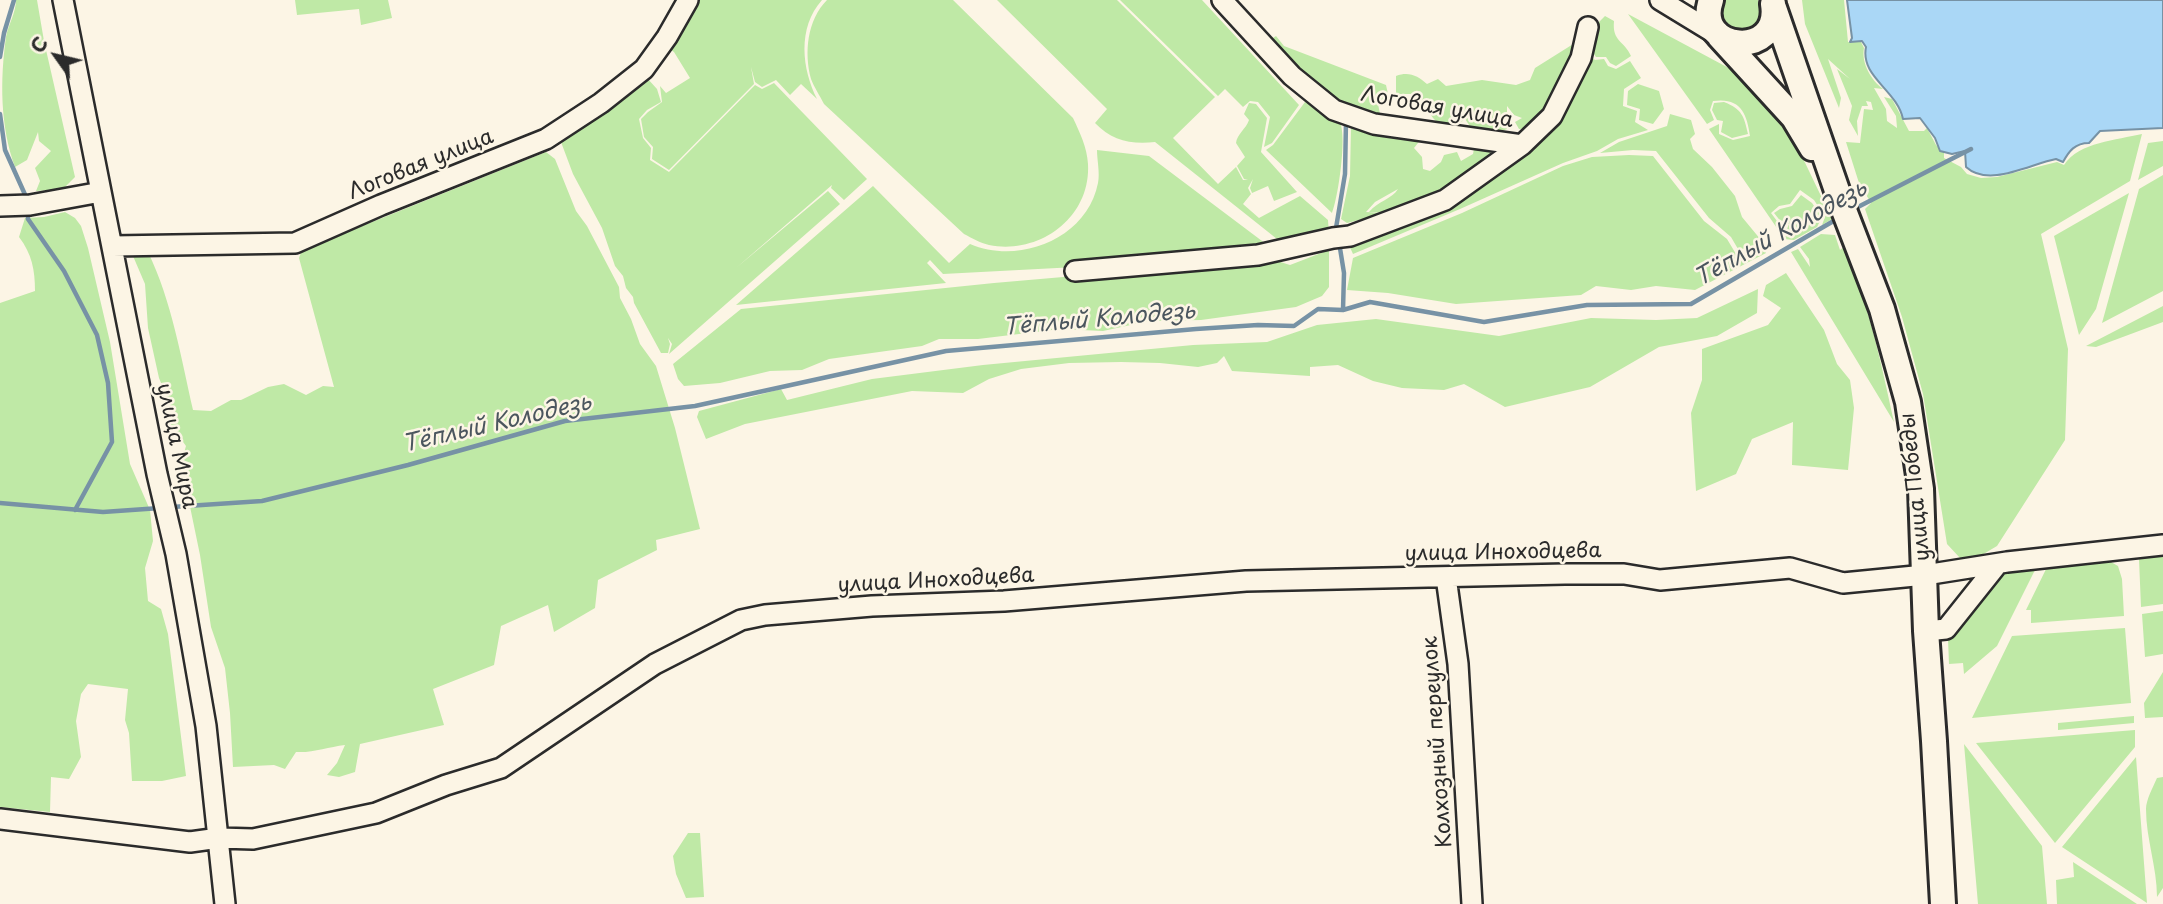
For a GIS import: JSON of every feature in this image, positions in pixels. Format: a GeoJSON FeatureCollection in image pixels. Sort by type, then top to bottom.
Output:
{"type":"FeatureCollection","features":[{"type":"Feature","properties":{"kind":"main road"},"geometry":{"type":"LineString","coordinates":[[1711,0],[1709,16],[1712,27],[1794,118],[1842,205]]}},
{"type":"Feature","properties":{"kind":"main road"},"geometry":{"type":"LineString","coordinates":[[1719,36],[1740,44],[1761,37],[1769,29],[1774,4]]}},
{"type":"Feature","properties":{"kind":"main road","name":"улица Победы"},"geometry":{"type":"LineString","coordinates":[[1774,4],[1842,205],[1882,309],[1908,402],[1921,489],[1926,631],[1943,904]]}},
{"type":"Feature","properties":{"kind":"street","name":"улица Мира"},"geometry":{"type":"LineString","coordinates":[[64,0],[157,474],[176,554],[206,726],[225,904]]}},
{"type":"Feature","properties":{"kind":"street","name":"Логовая улица"},"geometry":{"type":"LineString","coordinates":[[113,246],[295,243],[381,205],[546,139],[601,103],[644,69],[667,37],[688,0]]}},
{"type":"Feature","properties":{"kind":"street","name":"Логовая улица"},"geometry":{"type":"LineString","coordinates":[[1222,0],[1292,76],[1334,110],[1374,124],[1522,145]]}},
{"type":"Feature","properties":{"kind":"street"},"geometry":{"type":"LineString","coordinates":[[1660,0],[1719,36]]}},
{"type":"Feature","properties":{"kind":"street"},"geometry":{"type":"LineString","coordinates":[[1075,271],[1258,255],[1341,237],[1445,200],[1522,145],[1552,116],[1581,58],[1588,27]]}},
{"type":"Feature","properties":{"kind":"street"},"geometry":{"type":"LineString","coordinates":[[0,206],[30,205],[101,192]]}},
{"type":"Feature","properties":{"kind":"street","name":"улица Иноходцева"},"geometry":{"type":"LineString","coordinates":[[0,819],[190,842],[219,838],[253,839],[376,813],[446,785],[501,768],[655,664],[741,620],[765,615],[872,606],[1004,601],[1246,581],[1624,574],[1660,580],[1790,568],[1843,583],[2163,545]]}},
{"type":"Feature","properties":{"kind":"street"},"geometry":{"type":"LineString","coordinates":[[1926,631],[1946,629],[1997,565]]}},
{"type":"Feature","properties":{"kind":"street","name":"Колхозный переулок"},"geometry":{"type":"LineString","coordinates":[[1446,577],[1458,664],[1472,904]]}},
{"type":"Feature","properties":{"kind":"green space"},"geometry":{"type":"Polygon","coordinates":[[[16,0],[37,0],[75,177],[63,189],[36,191],[40,181],[35,168],[51,151],[39,141],[38,132],[27,160],[15,167],[6,135],[3,70],[6,37],[16,0]]]}},
{"type":"Feature","properties":{"kind":"green space"},"geometry":{"type":"Polygon","coordinates":[[[295,0],[388,0],[392,18],[361,25],[359,9],[297,15],[295,0]]]}},
{"type":"Feature","properties":{"kind":"green space"},"geometry":{"type":"Polygon","coordinates":[[[699,0],[822,0],[809,23],[804,49],[808,75],[817,99],[801,84],[790,95],[776,80],[762,87],[755,82],[751,67],[754,84],[669,170],[652,159],[653,147],[644,137],[641,119],[662,102],[660,86],[666,93],[690,78],[674,52],[667,47],[699,0]]]}},
{"type":"Feature","properties":{"kind":"green space"},"geometry":{"type":"Polygon","coordinates":[[[827,0],[953,0],[1073,118],[1085,146],[1088,164],[1087,183],[1081,201],[1071,216],[1058,229],[1026,244],[1008,247],[989,245],[964,234],[824,104],[811,79],[808,48],[811,27],[827,0]]]}},
{"type":"Feature","properties":{"kind":"green space"},"geometry":{"type":"Polygon","coordinates":[[[997,0],[1117,0],[1215,97],[1173,138],[1218,184],[1236,167],[1243,180],[1248,180],[1244,179],[1237,166],[1245,157],[1236,143],[1249,120],[1244,114],[1249,103],[1256,104],[1267,118],[1261,152],[1297,192],[1274,201],[1268,186],[1252,193],[1250,188],[1253,179],[1248,188],[1251,194],[1243,204],[1259,218],[1300,196],[1328,220],[1329,235],[1282,243],[1155,142],[1130,142],[1108,134],[1095,123],[1107,109],[997,0]]]}},
{"type":"Feature","properties":{"kind":"green space"},"geometry":{"type":"Polygon","coordinates":[[[1120,0],[1202,0],[1299,105],[1272,143],[1264,147],[1270,117],[1258,102],[1250,101],[1243,107],[1225,89],[1218,96],[1120,0]]]}},
{"type":"Feature","properties":{"kind":"green space"},"geometry":{"type":"Polygon","coordinates":[[[1726,0],[1758,0],[1760,20],[1744,32],[1728,26],[1722,14],[1726,0]]]}},
{"type":"Feature","properties":{"kind":"green space"},"geometry":{"type":"Polygon","coordinates":[[[1802,0],[1844,0],[1848,42],[1861,42],[1864,48],[1868,71],[1883,89],[1874,88],[1886,109],[1887,121],[1897,128],[1896,116],[1884,97],[1892,99],[1909,131],[1924,131],[1927,128],[1936,145],[1944,152],[1944,158],[1961,167],[1967,174],[1981,178],[1997,177],[2057,162],[2064,165],[2079,151],[2089,147],[2142,134],[2130,181],[2041,234],[2068,349],[2065,440],[1997,546],[1975,559],[1960,558],[1947,544],[1923,394],[1902,317],[1865,209],[1871,203],[1859,183],[1846,142],[1860,143],[1864,109],[1873,110],[1871,102],[1866,101],[1868,106],[1862,106],[1857,121],[1858,136],[1849,120],[1852,106],[1837,69],[1850,79],[1828,59],[1841,98],[1839,108],[1805,24],[1802,0]]]}},
{"type":"Feature","properties":{"kind":"green space"},"geometry":{"type":"Polygon","coordinates":[[[1628,14],[1738,73],[1787,125],[1832,219],[1822,225],[1825,217],[1814,200],[1800,190],[1790,204],[1779,206],[1771,213],[1780,225],[1785,227],[1781,234],[1709,129],[1719,124],[1719,134],[1733,140],[1750,136],[1741,108],[1722,100],[1713,101],[1710,110],[1714,120],[1707,124],[1628,14]]]}},
{"type":"Feature","properties":{"kind":"green space"},"geometry":{"type":"Polygon","coordinates":[[[1605,16],[1614,21],[1615,33],[1631,56],[1616,66],[1606,57],[1596,57],[1592,51],[1597,38],[1593,28],[1605,16]]]}},
{"type":"Feature","properties":{"kind":"green space"},"geometry":{"type":"Polygon","coordinates":[[[1276,36],[1284,46],[1386,85],[1388,94],[1378,104],[1381,119],[1347,107],[1303,74],[1280,54],[1273,38],[1276,36]]]}},
{"type":"Feature","properties":{"kind":"green space"},"geometry":{"type":"Polygon","coordinates":[[[1578,41],[1549,110],[1530,128],[1519,129],[1515,122],[1522,118],[1514,115],[1507,106],[1507,129],[1494,134],[1474,132],[1465,119],[1448,127],[1436,122],[1417,94],[1396,94],[1396,76],[1405,74],[1417,77],[1427,84],[1438,79],[1446,86],[1482,80],[1516,85],[1530,80],[1535,68],[1578,41]]]}},
{"type":"Feature","properties":{"kind":"green space"},"geometry":{"type":"Polygon","coordinates":[[[1589,55],[1595,60],[1604,59],[1608,66],[1616,69],[1630,61],[1641,78],[1624,89],[1623,106],[1637,111],[1635,122],[1648,130],[1618,139],[1597,151],[1563,163],[1353,254],[1348,243],[1448,203],[1534,150],[1556,120],[1589,55]]]}},
{"type":"Feature","properties":{"kind":"green space"},"geometry":{"type":"Polygon","coordinates":[[[647,78],[657,89],[661,102],[647,110],[639,119],[643,138],[651,148],[650,160],[669,172],[755,85],[762,89],[774,83],[867,179],[844,200],[831,188],[832,185],[736,268],[828,191],[840,204],[669,354],[672,344],[668,338],[668,353],[661,353],[626,288],[602,228],[573,174],[561,142],[564,133],[647,78]]]}},
{"type":"Feature","properties":{"kind":"green space"},"geometry":{"type":"Polygon","coordinates":[[[1638,84],[1659,91],[1664,109],[1653,124],[1639,120],[1640,109],[1627,105],[1628,91],[1638,84]]]}},
{"type":"Feature","properties":{"kind":"green space"},"geometry":{"type":"Polygon","coordinates":[[[1305,102],[1332,115],[1342,128],[1341,166],[1332,213],[1266,150],[1273,145],[1305,102]]]}},
{"type":"Feature","properties":{"kind":"green space"},"geometry":{"type":"Polygon","coordinates":[[[1724,102],[1735,107],[1741,114],[1748,134],[1732,138],[1721,132],[1723,121],[1717,120],[1712,110],[1714,103],[1724,102]]]}},
{"type":"Feature","properties":{"kind":"green space"},"geometry":{"type":"Polygon","coordinates":[[[1670,114],[1691,120],[1695,134],[1690,139],[1693,149],[1712,167],[1735,196],[1742,217],[1761,240],[1756,248],[1738,249],[1731,237],[1709,218],[1656,151],[1600,153],[1619,142],[1667,126],[1670,114]]]}},
{"type":"Feature","properties":{"kind":"green space"},"geometry":{"type":"Polygon","coordinates":[[[1351,126],[1396,139],[1410,132],[1422,138],[1414,148],[1422,157],[1423,169],[1430,171],[1441,162],[1444,155],[1457,152],[1461,161],[1473,154],[1475,143],[1486,143],[1491,152],[1486,164],[1438,195],[1389,212],[1369,212],[1398,189],[1375,202],[1366,212],[1387,213],[1347,223],[1341,219],[1350,176],[1351,126]]]}},
{"type":"Feature","properties":{"kind":"green space"},"geometry":{"type":"Polygon","coordinates":[[[2163,141],[2163,166],[2138,180],[2148,143],[2163,141]]]}},
{"type":"Feature","properties":{"kind":"green space"},"geometry":{"type":"Polygon","coordinates":[[[1097,150],[1149,156],[1266,244],[1076,267],[943,274],[930,260],[927,263],[946,283],[736,305],[873,186],[949,263],[970,244],[989,250],[1009,251],[1029,249],[1048,242],[1066,232],[1080,219],[1091,203],[1099,179],[1097,150]]]}},
{"type":"Feature","properties":{"kind":"green space"},"geometry":{"type":"Polygon","coordinates":[[[546,152],[555,159],[576,211],[587,226],[619,287],[620,298],[640,344],[656,366],[675,428],[700,529],[656,540],[657,550],[598,580],[595,608],[554,632],[548,605],[501,626],[494,665],[433,689],[444,725],[360,744],[355,772],[339,777],[327,775],[337,763],[345,745],[296,752],[285,769],[274,765],[233,767],[225,668],[211,627],[200,555],[181,463],[186,446],[171,425],[172,410],[159,378],[148,328],[145,284],[133,256],[148,252],[156,271],[175,330],[193,410],[211,411],[231,400],[241,400],[268,387],[284,384],[306,395],[323,386],[334,387],[299,258],[303,247],[325,241],[546,152]]]}},
{"type":"Feature","properties":{"kind":"green space"},"geometry":{"type":"Polygon","coordinates":[[[1653,156],[1704,221],[1727,239],[1736,254],[1757,252],[1763,248],[1766,253],[1695,290],[1656,286],[1631,290],[1596,286],[1581,295],[1456,304],[1388,293],[1347,290],[1353,258],[1462,213],[1563,166],[1592,157],[1653,156]]]}},
{"type":"Feature","properties":{"kind":"green space"},"geometry":{"type":"Polygon","coordinates":[[[2163,175],[2163,291],[2102,323],[2139,189],[2163,175]]]}},
{"type":"Feature","properties":{"kind":"green space"},"geometry":{"type":"Polygon","coordinates":[[[2129,193],[2096,309],[2079,335],[2054,236],[2129,193]]]}},
{"type":"Feature","properties":{"kind":"green space"},"geometry":{"type":"Polygon","coordinates":[[[1801,195],[1812,203],[1822,217],[1817,227],[1794,240],[1783,239],[1789,224],[1782,223],[1774,213],[1792,206],[1801,195]]]}},
{"type":"Feature","properties":{"kind":"green space"},"geometry":{"type":"Polygon","coordinates":[[[65,212],[81,226],[88,248],[110,342],[130,464],[150,510],[153,541],[145,568],[148,601],[161,609],[168,634],[186,776],[162,781],[132,781],[129,733],[125,720],[128,689],[88,684],[81,694],[76,721],[81,757],[69,779],[51,777],[50,812],[0,807],[0,303],[35,291],[32,262],[19,237],[25,218],[65,212]]]}},
{"type":"Feature","properties":{"kind":"green space"},"geometry":{"type":"Polygon","coordinates":[[[1821,234],[1835,235],[1840,250],[1844,247],[1853,268],[1874,333],[1894,422],[1791,252],[1798,249],[1810,267],[1809,259],[1800,247],[1821,234]]]}},
{"type":"Feature","properties":{"kind":"green space"},"geometry":{"type":"Polygon","coordinates":[[[1329,250],[1329,287],[1322,296],[1296,307],[1201,320],[1149,321],[1103,331],[1060,329],[978,339],[939,339],[922,346],[829,359],[802,370],[770,371],[720,383],[684,386],[678,379],[673,364],[741,309],[994,283],[1271,259],[1290,265],[1329,250]]]}},
{"type":"Feature","properties":{"kind":"green space"},"geometry":{"type":"Polygon","coordinates":[[[1786,273],[1824,330],[1837,364],[1850,380],[1854,408],[1848,470],[1792,465],[1793,422],[1752,439],[1736,474],[1696,491],[1691,413],[1702,380],[1702,349],[1768,325],[1781,308],[1763,296],[1766,285],[1786,273]]]}},
{"type":"Feature","properties":{"kind":"green space"},"geometry":{"type":"Polygon","coordinates":[[[1758,289],[1757,313],[1717,336],[1659,347],[1590,387],[1505,407],[1464,384],[1444,390],[1402,388],[1373,381],[1338,365],[1310,367],[1310,376],[1232,371],[1224,356],[1217,363],[1198,367],[1121,362],[1069,363],[1021,369],[989,379],[963,393],[912,391],[745,424],[706,439],[697,417],[699,411],[781,389],[787,400],[872,379],[983,365],[1193,345],[1267,342],[1317,325],[1376,319],[1499,336],[1591,318],[1697,318],[1758,289]]]}},
{"type":"Feature","properties":{"kind":"green space"},"geometry":{"type":"Polygon","coordinates":[[[2163,306],[2163,322],[2096,347],[2086,346],[2163,306]]]}},
{"type":"Feature","properties":{"kind":"green space"},"geometry":{"type":"Polygon","coordinates":[[[2163,556],[2163,604],[2141,607],[2139,559],[2163,556]]]}},
{"type":"Feature","properties":{"kind":"green space"},"geometry":{"type":"Polygon","coordinates":[[[2078,561],[2079,565],[2111,562],[2118,566],[2122,579],[2124,616],[2031,623],[2031,610],[2026,610],[2049,563],[2078,561]]]}},
{"type":"Feature","properties":{"kind":"green space"},"geometry":{"type":"Polygon","coordinates":[[[2036,568],[1997,646],[1964,674],[1963,663],[1949,664],[1948,639],[2000,573],[2036,568]]]}},
{"type":"Feature","properties":{"kind":"green space"},"geometry":{"type":"Polygon","coordinates":[[[2163,611],[2163,654],[2145,657],[2142,614],[2163,611]]]}},
{"type":"Feature","properties":{"kind":"green space"},"geometry":{"type":"Polygon","coordinates":[[[2125,628],[2131,703],[1972,718],[2012,636],[2125,628]]]}},
{"type":"Feature","properties":{"kind":"green space"},"geometry":{"type":"Polygon","coordinates":[[[2163,672],[2163,717],[2145,718],[2144,703],[2163,672]]]}},
{"type":"Feature","properties":{"kind":"green space"},"geometry":{"type":"Polygon","coordinates":[[[2134,716],[2134,723],[2058,730],[2058,723],[2134,716]]]}},
{"type":"Feature","properties":{"kind":"green space"},"geometry":{"type":"Polygon","coordinates":[[[2135,730],[2135,747],[2055,843],[1976,743],[2135,730]]]}},
{"type":"Feature","properties":{"kind":"green space"},"geometry":{"type":"Polygon","coordinates":[[[1964,744],[2042,846],[2047,904],[1978,904],[1964,744]]]}},
{"type":"Feature","properties":{"kind":"green space"},"geometry":{"type":"Polygon","coordinates":[[[2136,757],[2147,903],[2062,847],[2136,757]]]}},
{"type":"Feature","properties":{"kind":"green space"},"geometry":{"type":"Polygon","coordinates":[[[2163,777],[2163,888],[2157,897],[2146,809],[2157,778],[2163,777]]]}},
{"type":"Feature","properties":{"kind":"green space"},"geometry":{"type":"Polygon","coordinates":[[[688,833],[700,833],[704,897],[686,898],[676,874],[673,856],[688,833]]]}},
{"type":"Feature","properties":{"kind":"green space"},"geometry":{"type":"Polygon","coordinates":[[[2073,862],[2137,904],[2057,904],[2056,880],[2074,877],[2073,862]]]}},
{"type":"Feature","properties":{"kind":"water"},"geometry":{"type":"Polygon","coordinates":[[[1847,0],[2163,0],[2163,128],[2100,131],[2089,143],[2073,148],[2063,162],[2056,159],[1998,175],[1975,173],[1966,167],[1965,151],[1952,154],[1940,151],[1935,138],[1920,118],[1903,119],[1894,100],[1868,67],[1866,47],[1862,41],[1850,42],[1852,38],[1847,0]]]}},
{"type":"Feature","properties":{"kind":"waterway"},"geometry":{"type":"LineString","coordinates":[[0,57],[14,0]]}},
{"type":"Feature","properties":{"kind":"waterway"},"geometry":{"type":"LineString","coordinates":[[0,114],[5,150],[27,199]]}},
{"type":"Feature","properties":{"kind":"waterway"},"geometry":{"type":"LineString","coordinates":[[1337,234],[1345,174],[1346,121]]}},
{"type":"Feature","properties":{"kind":"waterway","name":"Тёплый Колодезь"},"geometry":{"type":"LineString","coordinates":[[1854,209],[1971,149]]}},
{"type":"Feature","properties":{"kind":"waterway"},"geometry":{"type":"LineString","coordinates":[[28,211],[28,219],[64,271],[97,335],[108,383],[112,442],[75,510]]}},
{"type":"Feature","properties":{"kind":"waterway","name":"Тёплый Колодезь"},"geometry":{"type":"LineString","coordinates":[[172,507],[262,501],[408,465],[565,421],[695,406],[946,351],[1196,329],[1258,325],[1294,326],[1318,309],[1343,310],[1370,302],[1484,322],[1587,305],[1691,304],[1837,219]]}},
{"type":"Feature","properties":{"kind":"waterway"},"geometry":{"type":"LineString","coordinates":[[1339,242],[1344,273],[1343,310]]}},
{"type":"Feature","properties":{"kind":"waterway","name":"Тёплый Колодезь"},"geometry":{"type":"LineString","coordinates":[[0,503],[103,512],[160,508]]}}]}
